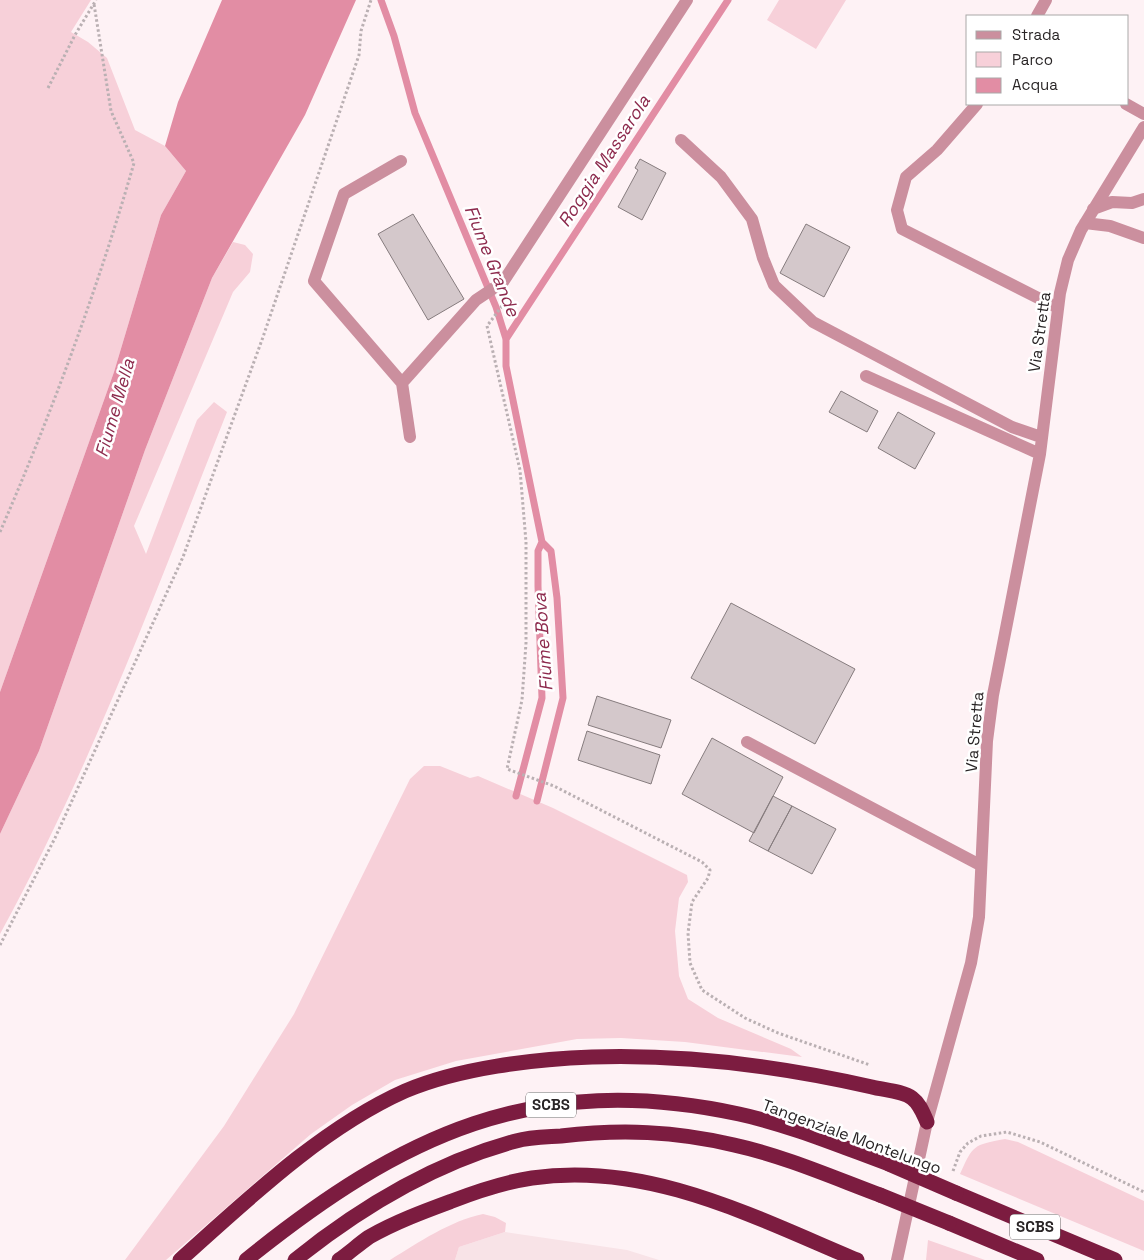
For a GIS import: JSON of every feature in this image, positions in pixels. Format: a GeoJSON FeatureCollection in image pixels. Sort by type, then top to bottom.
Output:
{"type":"FeatureCollection","features":[{"type":"Feature","properties":{"kind":"highway"},"geometry":{"type":"LineString","coordinates":[[180,1260],[292,1164],[352,1120],[406,1091],[476,1069],[593,1057],[704,1060],[760,1066],[840,1080],[911,1096],[921,1108],[927,1122]]}},
{"type":"Feature","properties":{"kind":"highway","name":"Tangenziale Montelungo"},"geometry":{"type":"LineString","coordinates":[[246,1260],[298,1218],[345,1186],[384,1163],[433,1138],[515,1110],[589,1100],[645,1100],[688,1104],[740,1114],[789,1128],[889,1164],[1115,1260]]}},
{"type":"Feature","properties":{"kind":"highway","name":"SCBS"},"geometry":{"type":"LineString","coordinates":[[295,1260],[361,1212],[435,1170],[518,1140],[590,1133],[640,1131],[686,1135],[735,1145],[783,1159],[880,1195],[1036,1260]]}},
{"type":"Feature","properties":{"kind":"highway"},"geometry":{"type":"LineString","coordinates":[[339,1260],[369,1237],[425,1211],[455,1200],[492,1187],[532,1178],[572,1175],[630,1178],[696,1194],[857,1260]]}},
{"type":"Feature","properties":{"kind":"street"},"geometry":{"type":"LineString","coordinates":[[402,384],[476,300],[503,282],[687,0]]}},
{"type":"Feature","properties":{"kind":"street"},"geometry":{"type":"LineString","coordinates":[[1037,15],[1046,0]]}},
{"type":"Feature","properties":{"kind":"street"},"geometry":{"type":"LineString","coordinates":[[976,105],[937,150],[906,177],[897,210],[902,229],[1058,308]]}},
{"type":"Feature","properties":{"kind":"street"},"geometry":{"type":"LineString","coordinates":[[1128,105],[1144,114]]}},
{"type":"Feature","properties":{"kind":"street","name":"Via Stretta"},"geometry":{"type":"LineString","coordinates":[[897,1260],[927,1122],[971,963],[979,917],[987,741],[993,695],[1040,454],[1058,308],[1068,260],[1093,209],[1143,131]]}},
{"type":"Feature","properties":{"kind":"street"},"geometry":{"type":"LineString","coordinates":[[682,140],[721,176],[747,212],[752,219],[763,258],[774,284],[813,322],[1012,426],[1041,437]]}},
{"type":"Feature","properties":{"kind":"street"},"geometry":{"type":"LineString","coordinates":[[401,161],[344,194],[314,282],[402,384],[410,437]]}},
{"type":"Feature","properties":{"kind":"street"},"geometry":{"type":"LineString","coordinates":[[1093,209],[1112,202],[1132,203],[1144,199]]}},
{"type":"Feature","properties":{"kind":"street"},"geometry":{"type":"LineString","coordinates":[[1085,224],[1110,226],[1144,238]]}},
{"type":"Feature","properties":{"kind":"street"},"geometry":{"type":"LineString","coordinates":[[866,376],[1040,454]]}},
{"type":"Feature","properties":{"kind":"street"},"geometry":{"type":"LineString","coordinates":[[747,742],[980,865]]}},
{"type":"Feature","properties":{"kind":"path"},"geometry":{"type":"LineString","coordinates":[[0,945],[56,838],[184,557],[263,337],[356,64],[362,31],[371,0]]}},
{"type":"Feature","properties":{"kind":"path"},"geometry":{"type":"LineString","coordinates":[[48,88],[95,2]]}},
{"type":"Feature","properties":{"kind":"path"},"geometry":{"type":"LineString","coordinates":[[0,532],[70,353],[115,229],[134,163],[111,111],[95,2]]}},
{"type":"Feature","properties":{"kind":"path"},"geometry":{"type":"LineString","coordinates":[[503,305],[487,326],[520,470],[526,542],[526,643],[522,700],[507,769],[554,786],[702,862],[710,870],[708,878],[692,902],[688,933],[690,963],[702,990],[745,1018],[778,1033],[874,1066]]}},
{"type":"Feature","properties":{"kind":"path"},"geometry":{"type":"LineString","coordinates":[[953,1171],[960,1152],[968,1143],[981,1136],[1007,1132],[1040,1142],[1144,1192]]}},
{"type":"Feature","properties":{"kind":"shaded area"},"geometry":{"type":"Polygon","coordinates":[[[505,1232],[627,1250],[659,1260],[455,1260],[459,1247],[505,1232]]]}},
{"type":"Feature","properties":{"kind":"green space"},"geometry":{"type":"Polygon","coordinates":[[[0,0],[91,0],[71,32],[88,42],[107,58],[135,130],[165,146],[186,171],[161,215],[114,372],[0,692],[0,0]]]}},
{"type":"Feature","properties":{"kind":"green space"},"geometry":{"type":"Polygon","coordinates":[[[779,0],[846,0],[816,49],[767,20],[779,0]]]}},
{"type":"Feature","properties":{"kind":"green space"},"geometry":{"type":"Polygon","coordinates":[[[233,242],[245,245],[253,254],[250,272],[233,292],[134,526],[146,554],[197,420],[214,402],[227,412],[148,611],[93,742],[33,871],[0,934],[0,834],[39,751],[145,450],[212,278],[233,242]]]}},
{"type":"Feature","properties":{"kind":"green space"},"geometry":{"type":"Polygon","coordinates":[[[424,766],[440,766],[470,778],[478,776],[553,808],[687,875],[688,882],[679,898],[675,931],[679,976],[688,999],[718,1018],[791,1049],[802,1057],[685,1042],[621,1038],[577,1039],[456,1061],[395,1080],[352,1105],[311,1134],[166,1260],[125,1260],[224,1126],[294,1014],[410,779],[424,766]]]}},
{"type":"Feature","properties":{"kind":"green space"},"geometry":{"type":"Polygon","coordinates":[[[1005,1139],[1018,1142],[1144,1201],[1144,1251],[960,1174],[968,1157],[975,1148],[986,1143],[1005,1139]]]}},
{"type":"Feature","properties":{"kind":"green space"},"geometry":{"type":"Polygon","coordinates":[[[483,1214],[495,1217],[506,1223],[505,1232],[459,1247],[455,1260],[390,1260],[423,1239],[447,1227],[483,1214]]]}},
{"type":"Feature","properties":{"kind":"green space"},"geometry":{"type":"Polygon","coordinates":[[[928,1240],[985,1260],[926,1260],[928,1240]]]}},
{"type":"Feature","properties":{"kind":"water","name":"Fiume Mella"},"geometry":{"type":"Polygon","coordinates":[[[222,0],[356,0],[305,115],[212,278],[145,450],[39,751],[0,834],[0,692],[114,372],[161,215],[186,171],[165,146],[178,102],[222,0]]]}},
{"type":"Feature","properties":{"kind":"building"},"geometry":{"type":"Polygon","coordinates":[[[640,159],[666,173],[642,220],[618,207],[638,170],[635,168],[640,159]]]}},
{"type":"Feature","properties":{"kind":"building"},"geometry":{"type":"Polygon","coordinates":[[[413,214],[464,299],[428,320],[378,234],[413,214]]]}},
{"type":"Feature","properties":{"kind":"building"},"geometry":{"type":"Polygon","coordinates":[[[806,224],[850,247],[824,297],[780,273],[806,224]]]}},
{"type":"Feature","properties":{"kind":"building"},"geometry":{"type":"Polygon","coordinates":[[[841,391],[878,411],[867,432],[829,412],[841,391]]]}},
{"type":"Feature","properties":{"kind":"building"},"geometry":{"type":"Polygon","coordinates":[[[898,412],[935,433],[915,469],[878,448],[898,412]]]}},
{"type":"Feature","properties":{"kind":"building"},"geometry":{"type":"Polygon","coordinates":[[[731,603],[855,669],[815,744],[691,678],[731,603]]]}},
{"type":"Feature","properties":{"kind":"building"},"geometry":{"type":"Polygon","coordinates":[[[597,696],[671,720],[661,748],[588,725],[597,696]]]}},
{"type":"Feature","properties":{"kind":"building"},"geometry":{"type":"Polygon","coordinates":[[[587,731],[660,755],[651,784],[578,760],[587,731]]]}},
{"type":"Feature","properties":{"kind":"building"},"geometry":{"type":"Polygon","coordinates":[[[712,738],[783,777],[754,833],[682,794],[712,738]]]}},
{"type":"Feature","properties":{"kind":"building"},"geometry":{"type":"Polygon","coordinates":[[[773,796],[792,806],[768,851],[749,841],[773,796]]]}},
{"type":"Feature","properties":{"kind":"building"},"geometry":{"type":"Polygon","coordinates":[[[792,806],[836,829],[812,874],[768,851],[792,806]]]}},
{"type":"Feature","properties":{"kind":"waterway","name":"Fiume Grande"},"geometry":{"type":"LineString","coordinates":[[381,0],[394,36],[415,113],[496,307],[506,339],[506,366],[542,542]]}},
{"type":"Feature","properties":{"kind":"waterway","name":"Roggia Massarola"},"geometry":{"type":"LineString","coordinates":[[506,339],[728,0]]}},
{"type":"Feature","properties":{"kind":"waterway"},"geometry":{"type":"LineString","coordinates":[[516,796],[542,698],[538,586],[538,551],[542,542]]}},
{"type":"Feature","properties":{"kind":"waterway","name":"Fiume Bova"},"geometry":{"type":"LineString","coordinates":[[537,801],[563,698],[557,598],[551,551],[542,542]]}}]}
